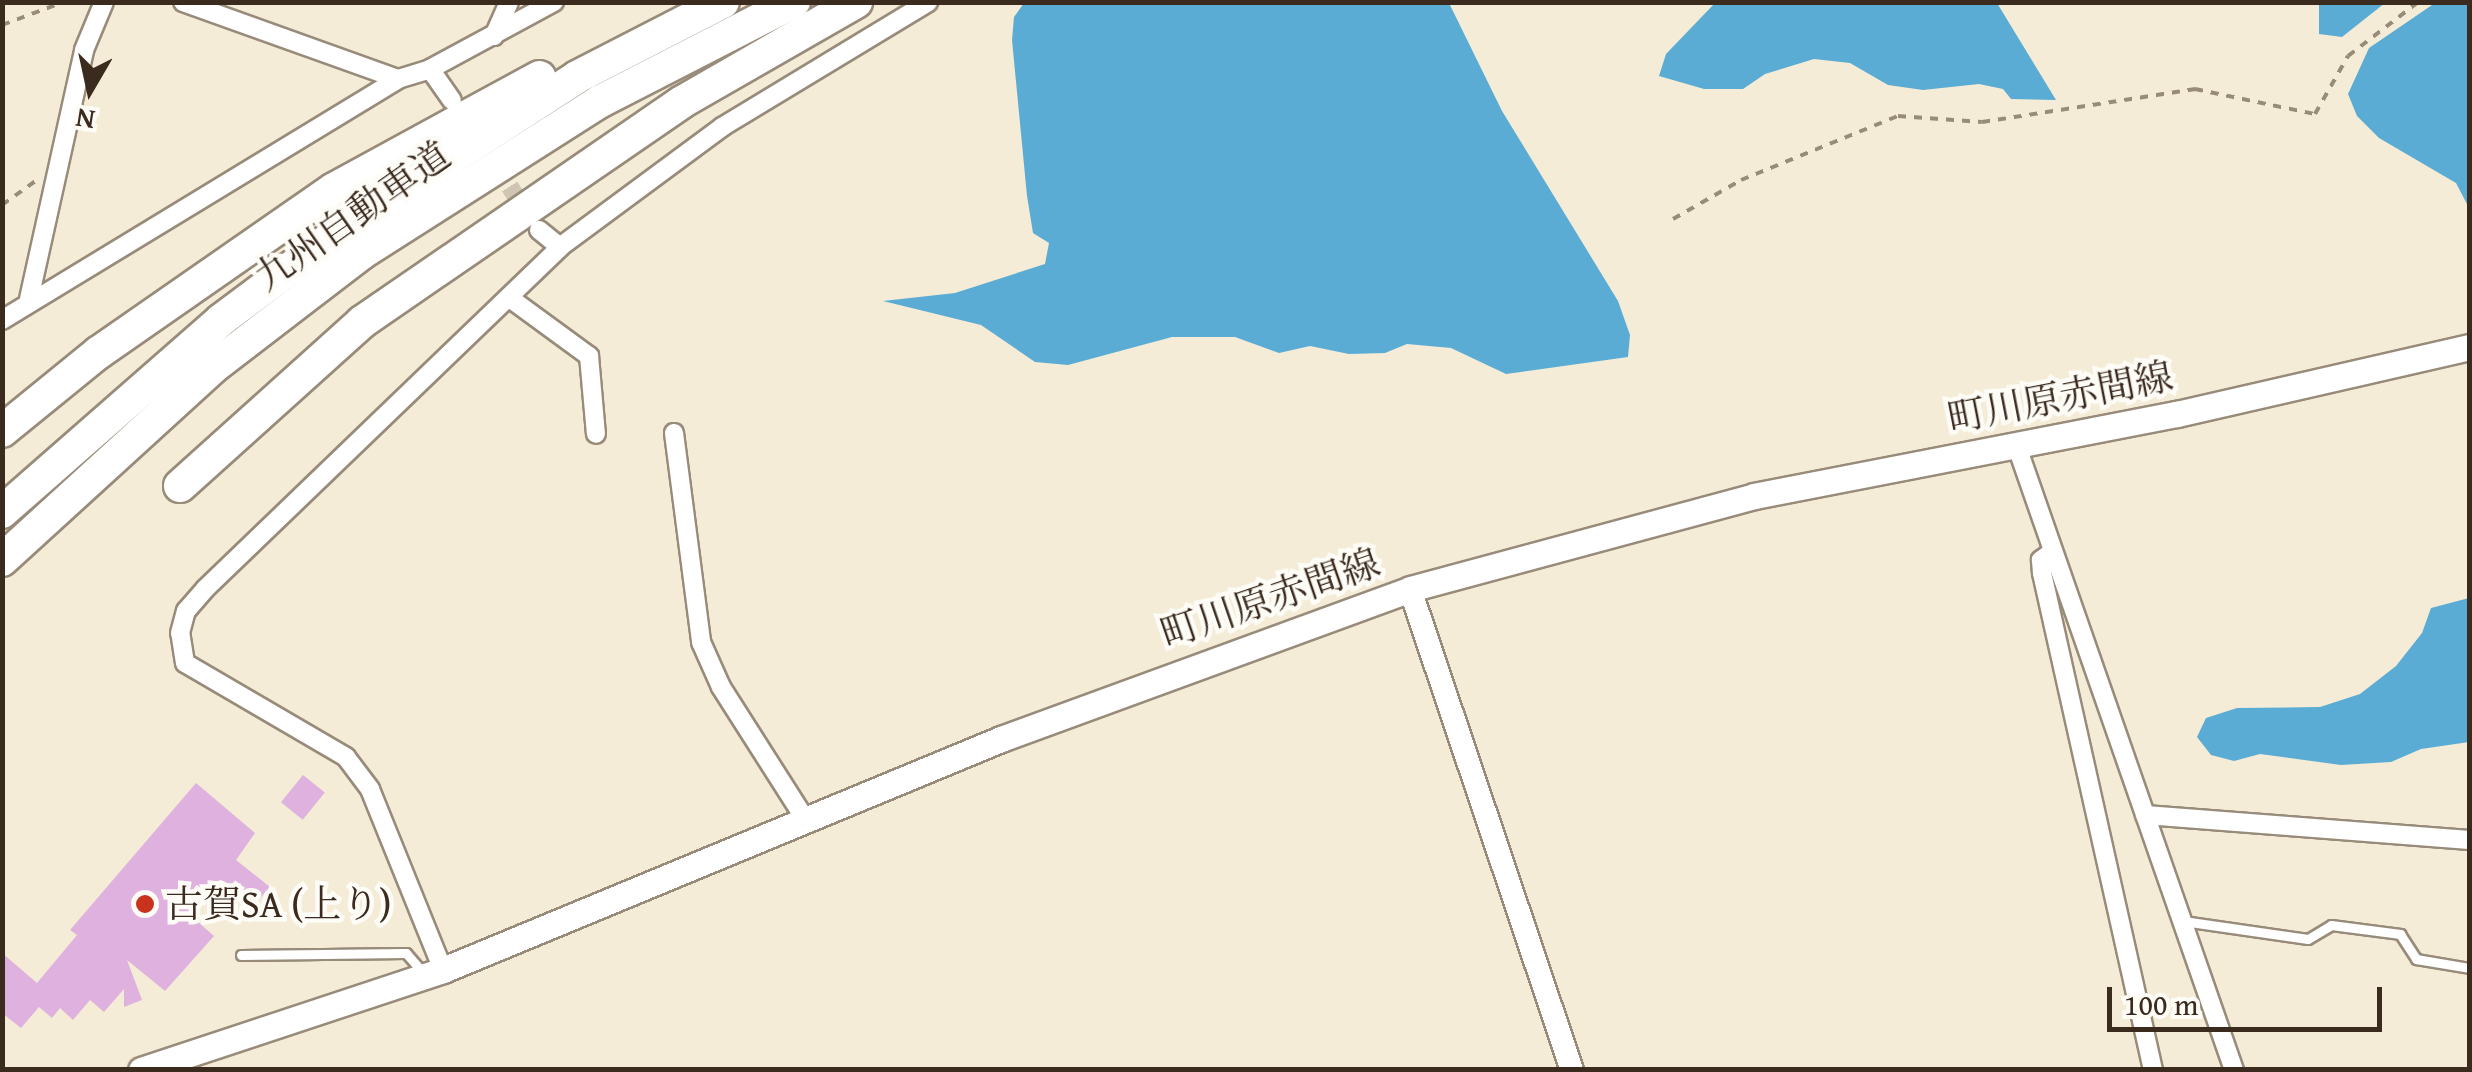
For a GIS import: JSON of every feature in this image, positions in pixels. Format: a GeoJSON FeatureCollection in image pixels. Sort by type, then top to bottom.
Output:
{"type":"FeatureCollection","features":[{"type":"Feature","properties":{"kind":"highway","name":"九州自動車道"},"geometry":{"type":"LineString","coordinates":[[2,512],[220,320],[344,228],[576,77],[723,2]]}},
{"type":"Feature","properties":{"kind":"highway","name":"九州自動車道"},"geometry":{"type":"LineString","coordinates":[[2,560],[115,451],[362,253],[601,101],[794,2]]}},
{"type":"Feature","properties":{"kind":"highway"},"geometry":{"type":"LineString","coordinates":[[180,486],[362,322],[682,102],[856,2]]}},
{"type":"Feature","properties":{"kind":"highway"},"geometry":{"type":"LineString","coordinates":[[2,431],[113,342],[334,189],[572,60],[665,31]]}},
{"type":"Feature","properties":{"kind":"main road","name":"町川原赤間線"},"geometry":{"type":"LineString","coordinates":[[142,1070],[434,973],[1148,681],[1410,589],[1754,496],[2470,347]]}},
{"type":"Feature","properties":{"kind":"street"},"geometry":{"type":"LineString","coordinates":[[29,299],[84,50],[104,2]]}},
{"type":"Feature","properties":{"kind":"street"},"geometry":{"type":"LineString","coordinates":[[183,2],[398,80]]}},
{"type":"Feature","properties":{"kind":"street"},"geometry":{"type":"LineString","coordinates":[[494,36],[509,2]]}},
{"type":"Feature","properties":{"kind":"street"},"geometry":{"type":"LineString","coordinates":[[2,320],[29,299],[398,80],[430,69],[554,2]]}},
{"type":"Feature","properties":{"kind":"street"},"geometry":{"type":"LineString","coordinates":[[434,973],[370,789],[346,758],[185,663],[180,632],[186,611],[560,247],[722,127],[928,2]]}},
{"type":"Feature","properties":{"kind":"street"},"geometry":{"type":"LineString","coordinates":[[430,69],[452,100]]}},
{"type":"Feature","properties":{"kind":"street"},"geometry":{"type":"LineString","coordinates":[[539,230],[560,247]]}},
{"type":"Feature","properties":{"kind":"street"},"geometry":{"type":"LineString","coordinates":[[511,298],[589,356],[596,434]]}},
{"type":"Feature","properties":{"kind":"street"},"geometry":{"type":"LineString","coordinates":[[674,433],[702,642],[721,687],[806,820]]}},
{"type":"Feature","properties":{"kind":"street"},"geometry":{"type":"LineString","coordinates":[[2016,444],[2234,1070]]}},
{"type":"Feature","properties":{"kind":"street"},"geometry":{"type":"LineString","coordinates":[[2052,552],[2040,560],[2042,574],[2153,1070]]}},
{"type":"Feature","properties":{"kind":"street"},"geometry":{"type":"LineString","coordinates":[[1410,589],[1572,1070]]}},
{"type":"Feature","properties":{"kind":"street"},"geometry":{"type":"LineString","coordinates":[[2145,815],[2470,840]]}},
{"type":"Feature","properties":{"kind":"lane"},"geometry":{"type":"LineString","coordinates":[[2181,920],[2308,939],[2331,926],[2400,934],[2416,959],[2470,968]]}},
{"type":"Feature","properties":{"kind":"lane"},"geometry":{"type":"LineString","coordinates":[[241,955],[406,953],[434,973]]}},
{"type":"Feature","properties":{"kind":"path"},"geometry":{"type":"LineString","coordinates":[[2,25],[64,2]]}},
{"type":"Feature","properties":{"kind":"path"},"geometry":{"type":"LineString","coordinates":[[1673,219],[1741,180],[1898,116],[1982,122],[2196,89],[2315,114],[2362,42],[2418,2]]}},
{"type":"Feature","properties":{"kind":"path"},"geometry":{"type":"LineString","coordinates":[[2,205],[58,165]]}},
{"type":"Feature","properties":{"kind":"water"},"geometry":{"type":"Polygon","coordinates":[[[2319,2],[2385,3],[2342,37],[2319,34],[2319,2]]]}},
{"type":"Feature","properties":{"kind":"water"},"geometry":{"type":"Polygon","coordinates":[[[1024,3],[1449,3],[1502,111],[1618,301],[1630,335],[1628,357],[1506,374],[1451,348],[1407,344],[1385,353],[1349,354],[1310,346],[1279,353],[1235,337],[1172,337],[1068,365],[1035,362],[981,325],[883,301],[955,293],[1045,264],[1049,243],[1033,233],[1027,196],[1012,40],[1014,17],[1024,3]]]}},
{"type":"Feature","properties":{"kind":"water"},"geometry":{"type":"Polygon","coordinates":[[[1715,3],[1997,3],[2056,100],[2011,99],[2003,89],[1979,84],[1923,90],[1888,85],[1850,63],[1814,59],[1765,74],[1743,89],[1704,89],[1659,76],[1666,54],[1715,3]]]}},
{"type":"Feature","properties":{"kind":"water"},"geometry":{"type":"Polygon","coordinates":[[[2435,3],[2469,3],[2469,208],[2456,183],[2379,138],[2357,116],[2348,94],[2369,48],[2435,3]]]}},
{"type":"Feature","properties":{"kind":"water"},"geometry":{"type":"Polygon","coordinates":[[[2469,598],[2469,742],[2421,749],[2391,762],[2341,765],[2260,754],[2234,761],[2211,755],[2197,737],[2206,718],[2237,708],[2320,707],[2360,694],[2396,666],[2422,633],[2431,608],[2469,598]]]}},
{"type":"Feature","properties":{"kind":"building"},"geometry":{"type":"Polygon","coordinates":[[[303,775],[325,793],[303,820],[281,802],[303,775]]]}},
{"type":"Feature","properties":{"kind":"building","name":"古賀SA (上り)"},"geometry":{"type":"Polygon","coordinates":[[[196,783],[255,833],[236,860],[270,887],[254,905],[219,880],[190,915],[214,936],[165,991],[127,960],[142,1000],[124,1007],[124,989],[104,1012],[90,1000],[73,1020],[60,1008],[52,1018],[39,1007],[21,1028],[2,1013],[2,953],[37,983],[77,935],[70,930],[196,783]]]}},
{"type":"Feature","properties":{"kind":"tunnel"},"geometry":{"type":"LineString","coordinates":[[495,164],[527,213]]}},
{"type":"Feature","properties":{"kind":"place","name":"古賀SA (上り)"},"geometry":{"type":"Point","coordinates":[145,904]}}]}
